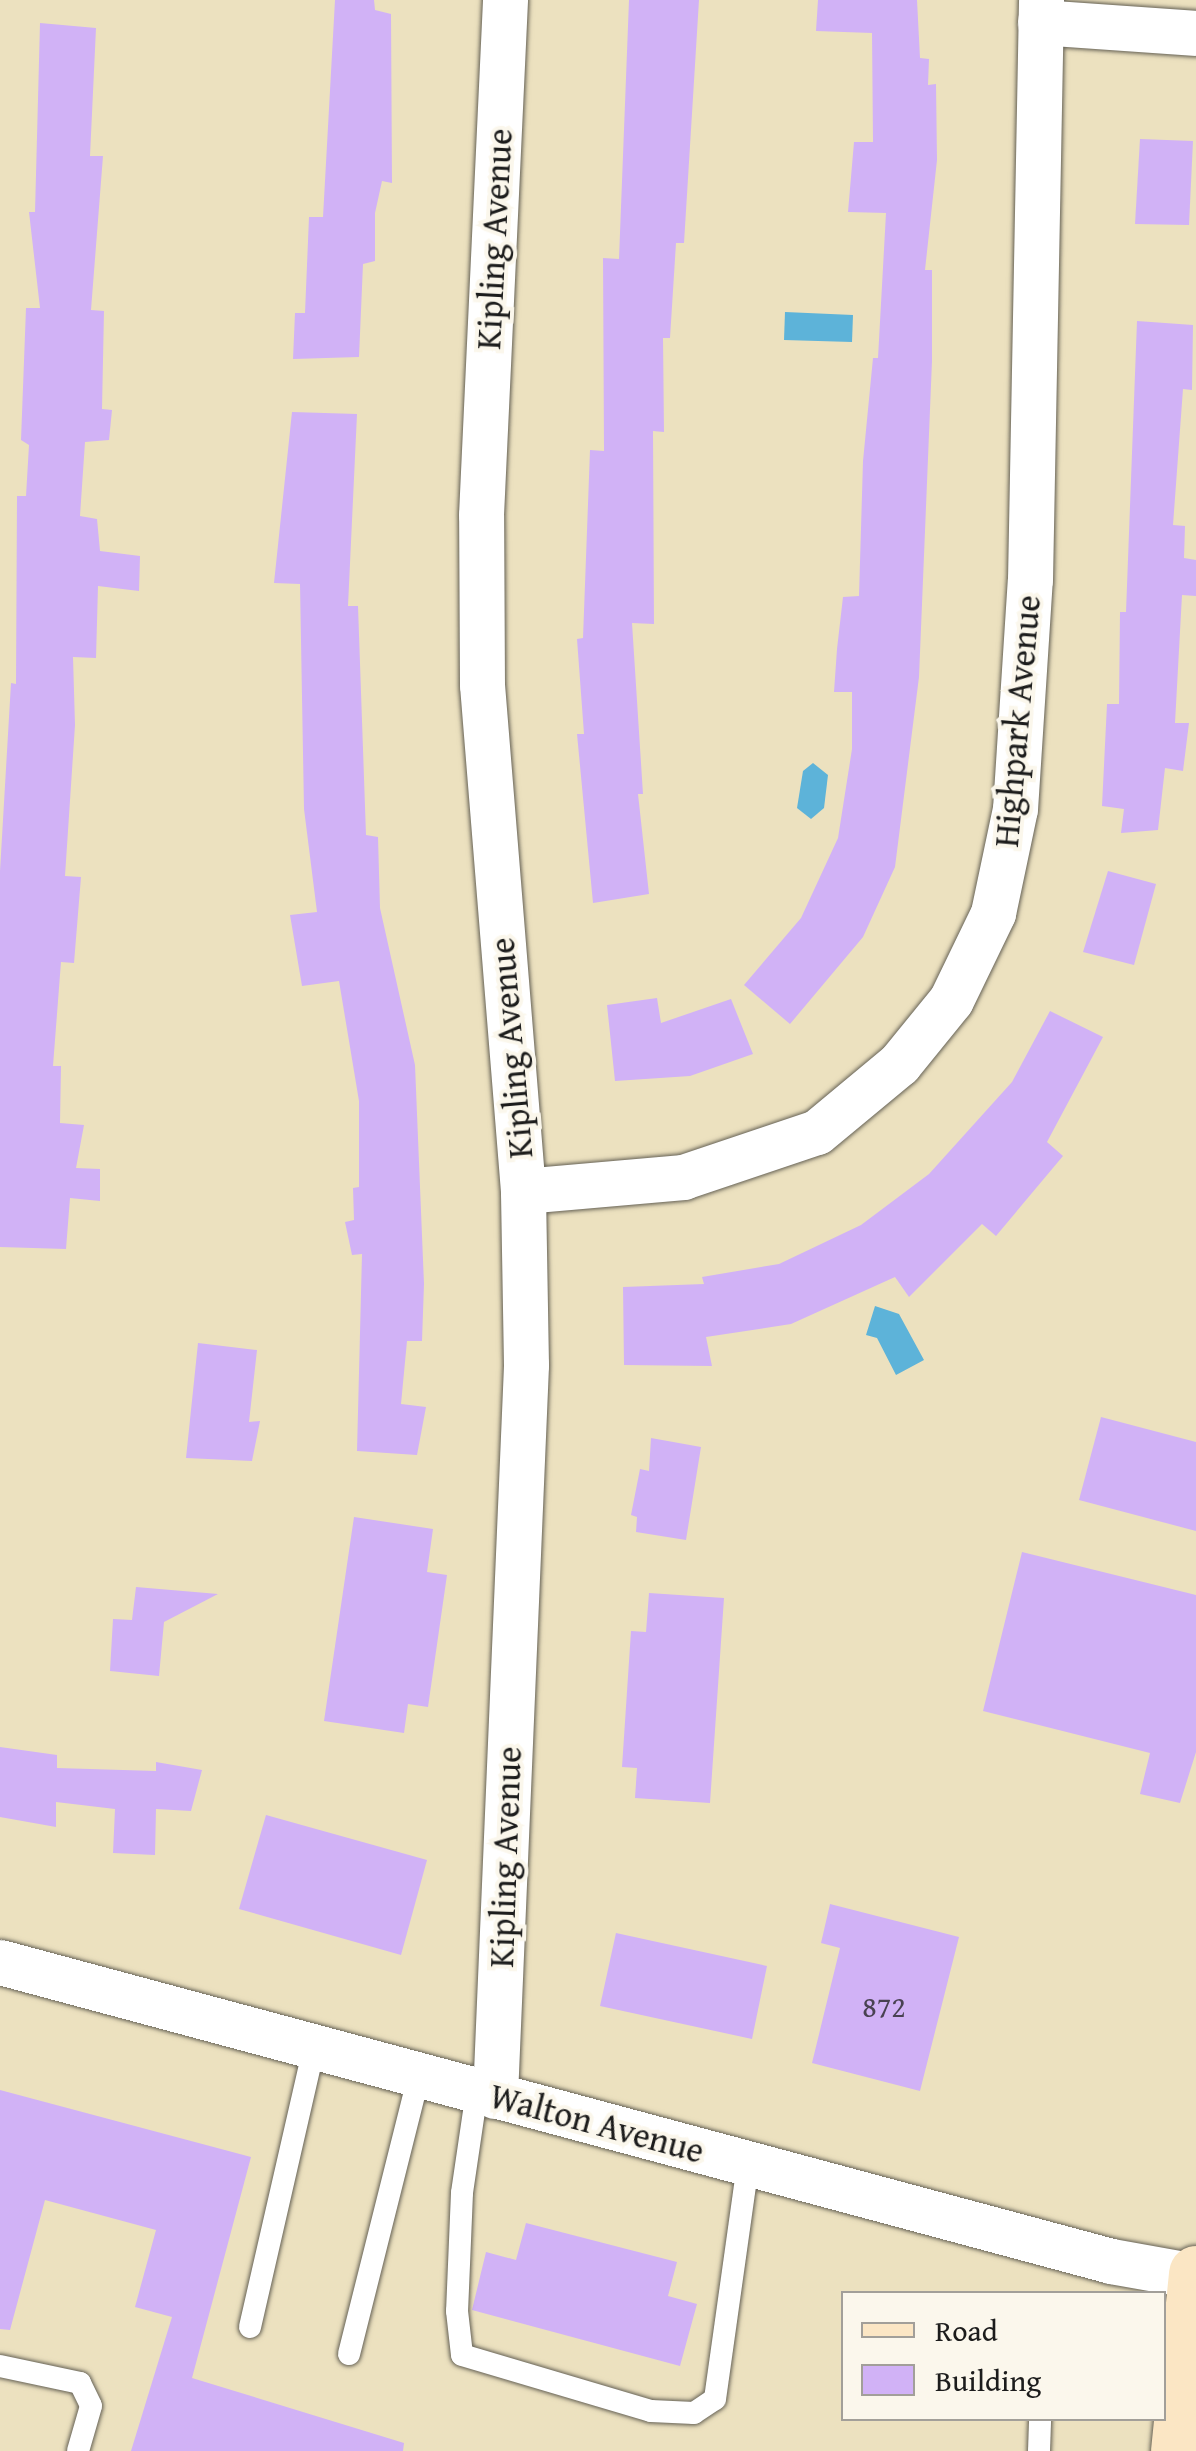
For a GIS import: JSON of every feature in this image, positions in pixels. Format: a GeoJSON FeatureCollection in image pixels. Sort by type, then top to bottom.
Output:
{"type":"FeatureCollection","features":[{"type":"Feature","properties":{"kind":"main road"},"geometry":{"type":"LineString","coordinates":[[1178,2451],[1194,2299]]}},
{"type":"Feature","properties":{"kind":"street","name":"Kipling Avenue"},"geometry":{"type":"LineString","coordinates":[[486,2093],[526,1365],[523,1191],[482,685],[482,515],[505,0]]}},
{"type":"Feature","properties":{"kind":"street","name":"Highpark Avenue"},"geometry":{"type":"LineString","coordinates":[[523,1191],[684,1177],[817,1132],[899,1064],[920,1039],[951,1000],[994,914],[1016,809],[1030,580],[1041,11]]}},
{"type":"Feature","properties":{"kind":"street"},"geometry":{"type":"LineString","coordinates":[[1041,11],[1196,34]]}},
{"type":"Feature","properties":{"kind":"street","name":"Walton Avenue"},"geometry":{"type":"LineString","coordinates":[[0,1962],[1131,2266],[1194,2299]]}},
{"type":"Feature","properties":{"kind":"lane"},"geometry":{"type":"LineString","coordinates":[[250,2327],[314,2046]]}},
{"type":"Feature","properties":{"kind":"lane"},"geometry":{"type":"LineString","coordinates":[[348,2354],[418,2075]]}},
{"type":"Feature","properties":{"kind":"lane"},"geometry":{"type":"LineString","coordinates":[[486,2093],[462,2194],[456,2310],[462,2355],[651,2411],[694,2413],[715,2399],[748,2164]]}},
{"type":"Feature","properties":{"kind":"lane"},"geometry":{"type":"LineString","coordinates":[[0,2366],[80,2383],[90,2406],[78,2451]]}},
{"type":"Feature","properties":{"kind":"lane"},"geometry":{"type":"LineString","coordinates":[[1039,2451],[1040,2421]]}},
{"type":"Feature","properties":{"kind":"water"},"geometry":{"type":"Polygon","coordinates":[[[785,312],[853,315],[852,342],[784,340],[785,312]]]}},
{"type":"Feature","properties":{"kind":"water"},"geometry":{"type":"Polygon","coordinates":[[[813,763],[828,775],[824,808],[811,819],[797,808],[803,771],[813,763]]]}},
{"type":"Feature","properties":{"kind":"water"},"geometry":{"type":"Polygon","coordinates":[[[875,1306],[899,1314],[924,1360],[896,1375],[877,1338],[866,1335],[875,1306]]]}},
{"type":"Feature","properties":{"kind":"building"},"geometry":{"type":"Polygon","coordinates":[[[335,0],[374,0],[375,10],[391,14],[392,183],[382,181],[375,213],[375,261],[363,264],[359,357],[293,359],[295,313],[305,313],[309,217],[323,217],[335,0]]]}},
{"type":"Feature","properties":{"kind":"building"},"geometry":{"type":"Polygon","coordinates":[[[629,0],[699,0],[684,243],[676,243],[670,338],[663,338],[664,432],[653,431],[654,624],[632,623],[643,794],[638,794],[649,894],[593,903],[577,734],[584,734],[577,639],[583,638],[590,450],[604,451],[603,258],[619,259],[629,0]]]}},
{"type":"Feature","properties":{"kind":"building"},"geometry":{"type":"Polygon","coordinates":[[[818,0],[917,0],[920,58],[929,59],[928,85],[936,84],[937,160],[925,270],[932,270],[932,361],[919,677],[895,867],[863,937],[790,1024],[744,985],[801,918],[838,838],[852,749],[852,692],[834,692],[837,649],[843,597],[859,596],[863,461],[873,358],[878,358],[886,213],[848,212],[854,142],[873,142],[872,33],[816,31],[818,0]]]}},
{"type":"Feature","properties":{"kind":"building"},"geometry":{"type":"Polygon","coordinates":[[[40,23],[96,28],[90,156],[103,156],[91,310],[104,311],[102,409],[112,410],[109,440],[85,442],[80,516],[97,519],[100,551],[140,556],[139,591],[98,586],[96,658],[73,657],[75,725],[65,876],[81,877],[74,963],[61,962],[53,1066],[61,1066],[60,1123],[84,1125],[76,1168],[100,1169],[100,1201],[70,1198],[66,1249],[0,1247],[0,871],[11,683],[16,684],[17,496],[26,496],[29,445],[21,440],[26,308],[40,308],[29,212],[35,212],[40,23]]]}},
{"type":"Feature","properties":{"kind":"building"},"geometry":{"type":"Polygon","coordinates":[[[1140,139],[1193,141],[1189,225],[1135,224],[1140,139]]]}},
{"type":"Feature","properties":{"kind":"building"},"geometry":{"type":"Polygon","coordinates":[[[1137,321],[1193,325],[1192,390],[1183,389],[1173,525],[1185,526],[1184,558],[1196,560],[1196,596],[1182,595],[1175,723],[1189,723],[1183,771],[1165,768],[1158,830],[1121,833],[1124,809],[1102,806],[1107,704],[1119,704],[1120,612],[1126,612],[1137,321]]]}},
{"type":"Feature","properties":{"kind":"building"},"geometry":{"type":"Polygon","coordinates":[[[292,412],[357,414],[348,606],[358,606],[366,835],[378,837],[380,908],[415,1065],[424,1284],[422,1341],[407,1341],[401,1404],[426,1407],[417,1455],[357,1451],[362,1254],[352,1255],[345,1222],[354,1220],[353,1188],[359,1187],[359,1101],[339,981],[302,986],[290,915],[317,912],[304,809],[300,584],[274,583],[292,412]]]}},
{"type":"Feature","properties":{"kind":"building"},"geometry":{"type":"Polygon","coordinates":[[[1108,871],[1156,884],[1134,965],[1083,952],[1108,871]]]}},
{"type":"Feature","properties":{"kind":"building"},"geometry":{"type":"Polygon","coordinates":[[[657,998],[661,1023],[731,999],[753,1054],[690,1076],[615,1081],[607,1005],[657,998]]]}},
{"type":"Feature","properties":{"kind":"building"},"geometry":{"type":"Polygon","coordinates":[[[1050,1011],[1103,1037],[1047,1142],[1063,1156],[996,1236],[982,1224],[909,1297],[895,1277],[791,1324],[706,1337],[712,1366],[624,1365],[623,1287],[704,1284],[702,1277],[779,1264],[861,1225],[929,1174],[1012,1082],[1050,1011]]]}},
{"type":"Feature","properties":{"kind":"building"},"geometry":{"type":"Polygon","coordinates":[[[198,1343],[257,1350],[249,1422],[260,1421],[252,1461],[186,1458],[198,1343]]]}},
{"type":"Feature","properties":{"kind":"building"},"geometry":{"type":"Polygon","coordinates":[[[1101,1417],[1196,1442],[1196,1531],[1079,1500],[1101,1417]]]}},
{"type":"Feature","properties":{"kind":"building"},"geometry":{"type":"Polygon","coordinates":[[[651,1438],[701,1447],[686,1540],[636,1532],[637,1517],[631,1515],[640,1469],[649,1471],[651,1438]]]}},
{"type":"Feature","properties":{"kind":"building"},"geometry":{"type":"Polygon","coordinates":[[[354,1517],[433,1529],[427,1572],[447,1575],[428,1707],[408,1704],[404,1733],[324,1721],[354,1517]]]}},
{"type":"Feature","properties":{"kind":"building"},"geometry":{"type":"Polygon","coordinates":[[[1022,1552],[1196,1595],[1196,1752],[1180,1803],[1140,1794],[1150,1753],[983,1711],[1022,1552]]]}},
{"type":"Feature","properties":{"kind":"building"},"geometry":{"type":"Polygon","coordinates":[[[136,1587],[218,1594],[164,1622],[159,1676],[110,1671],[113,1619],[132,1620],[136,1587]]]}},
{"type":"Feature","properties":{"kind":"building"},"geometry":{"type":"Polygon","coordinates":[[[649,1593],[724,1598],[710,1803],[635,1798],[637,1768],[622,1767],[631,1631],[646,1632],[649,1593]]]}},
{"type":"Feature","properties":{"kind":"building"},"geometry":{"type":"Polygon","coordinates":[[[0,1747],[57,1755],[57,1768],[156,1771],[156,1762],[202,1770],[191,1811],[156,1809],[155,1855],[113,1853],[115,1809],[56,1802],[56,1827],[0,1817],[0,1747]]]}},
{"type":"Feature","properties":{"kind":"building"},"geometry":{"type":"Polygon","coordinates":[[[266,1815],[427,1860],[401,1955],[239,1909],[266,1815]]]}},
{"type":"Feature","properties":{"kind":"building"},"geometry":{"type":"Polygon","coordinates":[[[830,1904],[959,1937],[920,2091],[812,2063],[840,1948],[821,1943],[830,1904]]]}},
{"type":"Feature","properties":{"kind":"building"},"geometry":{"type":"Polygon","coordinates":[[[616,1933],[767,1966],[752,2039],[600,2006],[616,1933]]]}},
{"type":"Feature","properties":{"kind":"building"},"geometry":{"type":"Polygon","coordinates":[[[0,2090],[251,2157],[192,2378],[404,2443],[403,2451],[131,2451],[172,2317],[135,2307],[156,2230],[45,2200],[10,2330],[0,2329],[0,2090]]]}},
{"type":"Feature","properties":{"kind":"building"},"geometry":{"type":"Polygon","coordinates":[[[526,2223],[677,2262],[668,2296],[697,2304],[680,2366],[472,2310],[486,2252],[516,2260],[526,2223]]]}}]}
